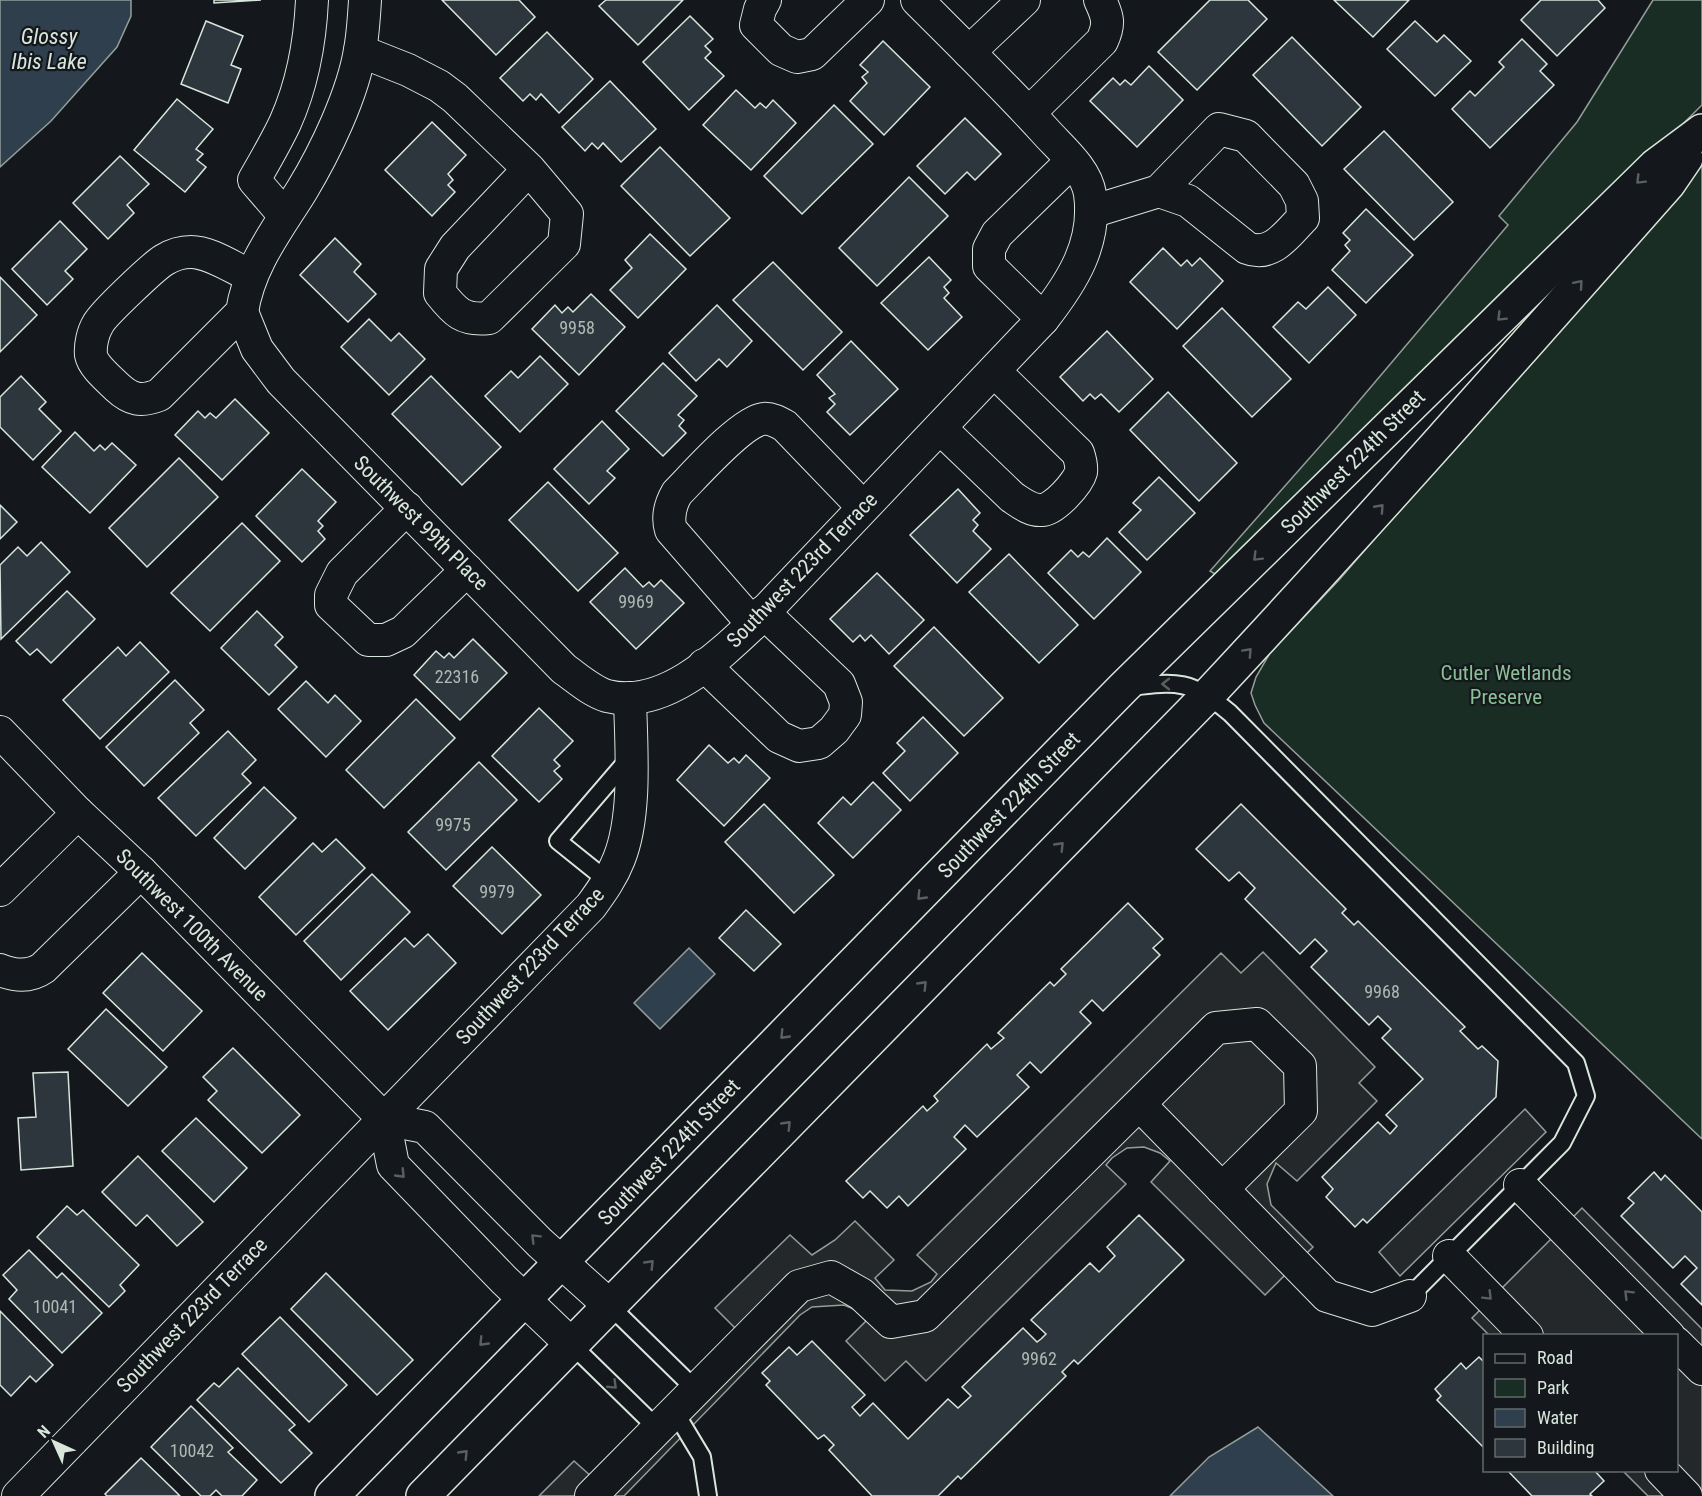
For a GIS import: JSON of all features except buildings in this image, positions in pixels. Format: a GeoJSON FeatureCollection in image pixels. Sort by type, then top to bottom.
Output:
{"type":"FeatureCollection","features":[{"type":"Feature","properties":{"kind":"street"},"geometry":{"type":"LineString","coordinates":[[285,216],[254,180],[285,123],[299,86],[308,52],[312,0]]}},
{"type":"Feature","properties":{"kind":"street"},"geometry":{"type":"LineString","coordinates":[[251,276],[208,256],[192,252],[164,260],[99,322],[92,340],[91,357],[123,392],[134,398],[146,400],[159,395],[242,312],[244,296],[251,276],[267,244],[303,188],[336,121],[354,75],[360,51],[365,0]]}},
{"type":"Feature","properties":{"kind":"street"},"geometry":{"type":"LineString","coordinates":[[765,0],[756,25],[781,50],[797,57],[813,54],[868,0]]}},
{"type":"Feature","properties":{"kind":"street"},"geometry":{"type":"LineString","coordinates":[[917,0],[1029,113],[1072,161],[1090,192],[1091,212],[1160,191]]}},
{"type":"Feature","properties":{"kind":"street"},"geometry":{"type":"LineString","coordinates":[[969,52],[1024,0]]}},
{"type":"Feature","properties":{"kind":"street"},"geometry":{"type":"LineString","coordinates":[[1029,113],[1102,41],[1108,28],[1106,12],[1100,0]]}},
{"type":"Feature","properties":{"kind":"street"},"geometry":{"type":"LineString","coordinates":[[360,51],[408,70],[439,86],[471,111],[529,169],[567,214],[564,243],[489,318],[474,320],[450,306],[440,293],[441,269],[455,247],[529,169]]}},
{"type":"Feature","properties":{"kind":"street","name":"Southwest 224th Street"},"geometry":{"type":"LineString","coordinates":[[332,1496],[1123,688],[1654,166],[1702,132]]}},
{"type":"Feature","properties":{"kind":"street","name":"Southwest 224th Street"},"geometry":{"type":"LineString","coordinates":[[423,1496],[1208,695],[1323,572],[1669,183],[1702,132]]}},
{"type":"Feature","properties":{"kind":"street"},"geometry":{"type":"LineString","coordinates":[[1043,319],[989,266],[989,249],[997,234],[1072,161]]}},
{"type":"Feature","properties":{"kind":"street","name":"Southwest 223rd Terrace"},"geometry":{"type":"LineString","coordinates":[[12,1490],[384,1119],[569,930],[609,882],[620,857],[626,832],[631,789],[630,698],[656,694],[686,678],[758,618],[940,428],[1043,319],[1075,275],[1090,229],[1091,212]]}},
{"type":"Feature","properties":{"kind":"street","name":"Southwest 99th Place"},"geometry":{"type":"LineString","coordinates":[[242,312],[248,331],[266,364],[564,669],[590,688],[606,696],[630,698]]}},
{"type":"Feature","properties":{"kind":"street"},"geometry":{"type":"LineString","coordinates":[[940,428],[1012,497],[1026,506],[1043,510],[1052,507],[1077,481],[1081,470],[1078,453],[994,371]]}},
{"type":"Feature","properties":{"kind":"street"},"geometry":{"type":"LineString","coordinates":[[704,665],[779,737],[799,746],[819,743],[845,715],[846,702],[839,684],[758,618],[671,530],[669,514],[677,493],[748,424],[764,419],[785,426],[863,507]]}},
{"type":"Feature","properties":{"kind":"street"},"geometry":{"type":"LineString","coordinates":[[407,508],[342,573],[331,594],[331,604],[368,640],[386,640],[403,632],[467,570]]}},
{"type":"Feature","properties":{"kind":"street","name":"Southwest 100th Avenue"},"geometry":{"type":"LineString","coordinates":[[0,732],[384,1119]]}},
{"type":"Feature","properties":{"kind":"street"},"geometry":{"type":"LineString","coordinates":[[0,890],[78,813]]}},
{"type":"Feature","properties":{"kind":"street"},"geometry":{"type":"LineString","coordinates":[[0,970],[24,975],[34,974],[43,968],[141,872]]}},
{"type":"Feature","properties":{"kind":"street"},"geometry":{"type":"LineString","coordinates":[[591,1496],[799,1286],[831,1277],[861,1294],[891,1322],[925,1316],[1216,1028],[1257,1024],[1300,1066],[1301,1111],[1222,1189]]}},
{"type":"Feature","properties":{"kind":"street"},"geometry":{"type":"LineString","coordinates":[[1140,1105],[1327,1296],[1372,1310],[1410,1296]]}},
{"type":"Feature","properties":{"kind":"street"},"geometry":{"type":"LineString","coordinates":[[571,1344],[524,1300],[393,1165],[384,1119],[425,1126],[561,1263],[609,1305]]}},
{"type":"Feature","properties":{"kind":"street"},"geometry":{"type":"LineString","coordinates":[[1520,1185],[1668,1334]]}},
{"type":"Feature","properties":{"kind":"street"},"geometry":{"type":"LineString","coordinates":[[1449,1256],[1526,1334]]}},
{"type":"Feature","properties":{"kind":"street"},"geometry":{"type":"LineString","coordinates":[[1678,1344],[1702,1368]]}},
{"type":"Feature","properties":{"kind":"street"},"geometry":{"type":"LineString","coordinates":[[1662,1472],[1686,1496]]}},
{"type":"Feature","properties":{"kind":"lane"},"geometry":{"type":"LineString","coordinates":[[1123,688],[1170,683],[1190,686],[1208,695],[1230,713],[1576,1064],[1586,1096],[1562,1143],[1410,1296]]}},
{"type":"Feature","properties":{"kind":"lane"},"geometry":{"type":"LineString","coordinates":[[609,882],[558,841],[631,756]]}},
{"type":"Feature","properties":{"kind":"lane"},"geometry":{"type":"LineString","coordinates":[[609,1305],[676,1410],[702,1457],[708,1496]]}},
{"type":"Feature","properties":{"kind":"lane"},"geometry":{"type":"LineString","coordinates":[[571,1344],[676,1410]]}},
{"type":"Feature","properties":{"kind":"green space"},"geometry":{"type":"Polygon","coordinates":[[[1653,0],[1702,0],[1702,105],[1416,388],[1215,574],[1210,571],[1337,427],[1508,225],[1499,216],[1577,122],[1653,0]]]}},
{"type":"Feature","properties":{"kind":"green space","name":"Cutler Wetlands Preserve"},"geometry":{"type":"Polygon","coordinates":[[[1702,160],[1702,1139],[1264,723],[1251,693],[1256,677],[1270,653],[1339,580],[1702,160]]]}},
{"type":"Feature","properties":{"kind":"shaded area"},"geometry":{"type":"Polygon","coordinates":[[[1263,952],[1375,1067],[1359,1083],[1377,1101],[1297,1181],[1276,1163],[1267,1184],[1271,1205],[1313,1247],[1265,1295],[1151,1182],[1170,1161],[1160,1153],[1144,1147],[1127,1148],[1106,1165],[1126,1184],[926,1381],[906,1361],[885,1381],[846,1341],[866,1321],[856,1310],[844,1305],[812,1307],[800,1315],[624,1496],[539,1496],[574,1461],[592,1477],[736,1329],[715,1308],[790,1235],[812,1255],[835,1240],[855,1221],[894,1260],[875,1278],[885,1290],[912,1291],[931,1282],[937,1274],[917,1255],[1221,953],[1241,973],[1263,952]]]}},
{"type":"Feature","properties":{"kind":"shaded area"},"geometry":{"type":"Polygon","coordinates":[[[1525,1109],[1546,1132],[1400,1276],[1379,1252],[1525,1109]]]}},
{"type":"Feature","properties":{"kind":"shaded area"},"geometry":{"type":"Polygon","coordinates":[[[1582,1208],[1702,1329],[1702,1496],[1648,1496],[1624,1472],[1678,1472],[1678,1334],[1488,1334],[1472,1318],[1582,1208]]]}},
{"type":"Feature","properties":{"kind":"water","name":"Glossy Ibis Lake"},"geometry":{"type":"Polygon","coordinates":[[[0,0],[131,0],[131,16],[117,47],[51,121],[0,167],[0,0]]]}},
{"type":"Feature","properties":{"kind":"water"},"geometry":{"type":"Polygon","coordinates":[[[689,948],[715,974],[660,1029],[634,1003],[689,948]]]}},
{"type":"Feature","properties":{"kind":"water"},"geometry":{"type":"Polygon","coordinates":[[[1258,1427],[1333,1496],[1170,1496],[1209,1457],[1258,1427]]]}}]}
